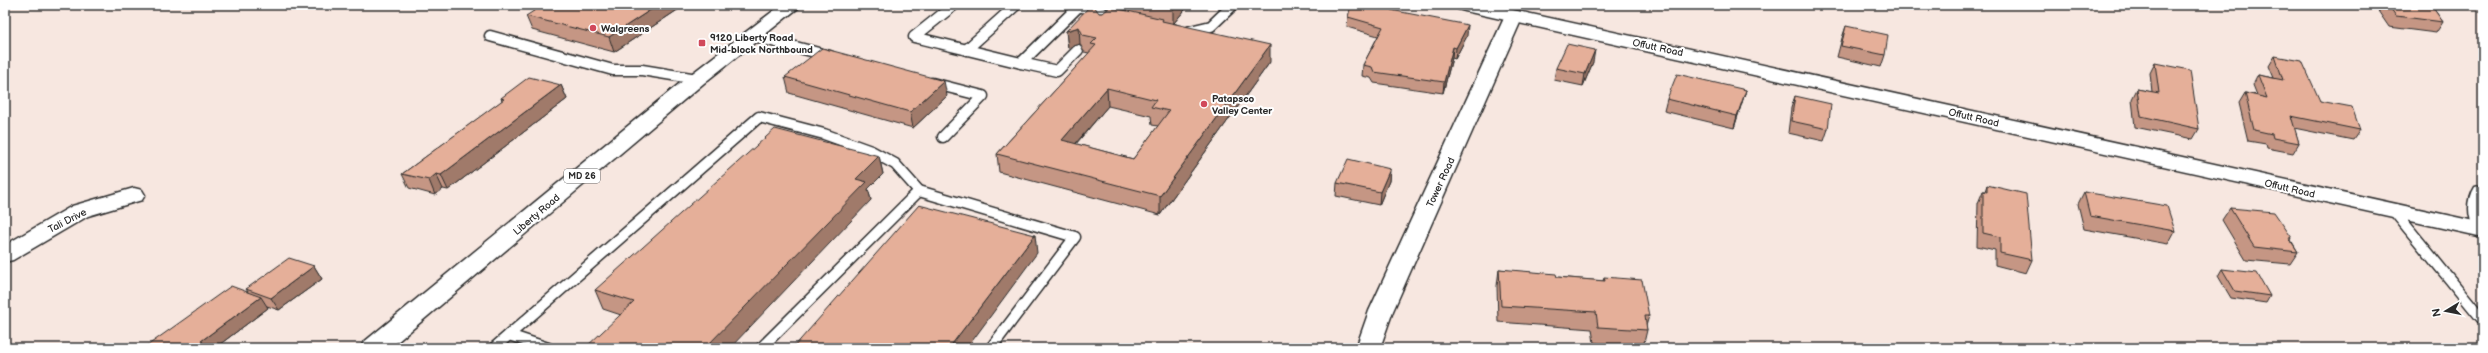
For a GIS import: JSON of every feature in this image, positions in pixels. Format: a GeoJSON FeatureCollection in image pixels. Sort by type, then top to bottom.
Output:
{"type":"FeatureCollection","features":[{"type":"Feature","properties":{"kind":"street","name":"Liberty Road"},"geometry":{"type":"LineString","coordinates":[[373,348],[698,79],[793,5]]}},
{"type":"Feature","properties":{"kind":"street","name":"Offutt Road"},"geometry":{"type":"LineString","coordinates":[[1478,6],[1514,16],[2483,230]]}},
{"type":"Feature","properties":{"kind":"street","name":"Tower Road"},"geometry":{"type":"LineString","coordinates":[[1368,348],[1381,311],[1514,16]]}},
{"type":"Feature","properties":{"kind":"street"},"geometry":{"type":"LineString","coordinates":[[2483,192],[2479,204],[2483,225]]}},
{"type":"Feature","properties":{"kind":"street","name":"Tali Drive"},"geometry":{"type":"LineString","coordinates":[[5,255],[80,211],[134,195]]}},
{"type":"Feature","properties":{"kind":"lane"},"geometry":{"type":"LineString","coordinates":[[954,5],[914,37],[1057,71],[1078,50]]}},
{"type":"Feature","properties":{"kind":"lane"},"geometry":{"type":"LineString","coordinates":[[966,50],[1016,5]]}},
{"type":"Feature","properties":{"kind":"lane"},"geometry":{"type":"LineString","coordinates":[[1178,31],[1200,30],[1211,26],[1233,5]]}},
{"type":"Feature","properties":{"kind":"lane"},"geometry":{"type":"LineString","coordinates":[[1021,63],[1077,6],[1126,20]]}},
{"type":"Feature","properties":{"kind":"lane"},"geometry":{"type":"LineString","coordinates":[[1102,24],[1110,15]]}},
{"type":"Feature","properties":{"kind":"lane"},"geometry":{"type":"LineString","coordinates":[[490,36],[613,70],[642,70],[698,79]]}},
{"type":"Feature","properties":{"kind":"lane"},"geometry":{"type":"LineString","coordinates":[[753,36],[837,58]]}},
{"type":"Feature","properties":{"kind":"lane"},"geometry":{"type":"LineString","coordinates":[[922,80],[983,96],[943,137]]}},
{"type":"Feature","properties":{"kind":"lane"},"geometry":{"type":"LineString","coordinates":[[494,348],[759,117],[839,140],[887,159],[905,174],[919,190],[1075,237],[991,348]]}},
{"type":"Feature","properties":{"kind":"lane"},"geometry":{"type":"LineString","coordinates":[[761,348],[919,190]]}},
{"type":"Feature","properties":{"kind":"lane"},"geometry":{"type":"LineString","coordinates":[[2394,211],[2483,320]]}},
{"type":"Feature","properties":{"kind":"lane"},"geometry":{"type":"LineString","coordinates":[[509,335],[548,348]]}},
{"type":"Feature","properties":{"kind":"building"},"geometry":{"type":"Polygon","coordinates":[[[543,5],[658,5],[609,37],[526,16],[543,5]]]}},
{"type":"Feature","properties":{"kind":"building","name":"Patapsco Valley Center"},"geometry":{"type":"Polygon","coordinates":[[[1091,5],[1094,6],[1099,13],[1103,13],[1110,7],[1163,19],[1162,21],[1270,45],[1160,196],[997,154],[1096,45],[1091,44],[1097,38],[1083,35],[1079,27],[1066,31],[1091,5]],[[1107,88],[1062,140],[1133,159],[1169,111],[1151,107],[1156,100],[1107,88]]]}},
{"type":"Feature","properties":{"kind":"building"},"geometry":{"type":"Polygon","coordinates":[[[1159,5],[1175,5],[1173,7],[1159,5]]]}},
{"type":"Feature","properties":{"kind":"building"},"geometry":{"type":"Polygon","coordinates":[[[1351,5],[1393,5],[1391,10],[1468,25],[1456,48],[1453,47],[1444,82],[1374,72],[1372,67],[1363,65],[1383,27],[1348,17],[1351,5]]]}},
{"type":"Feature","properties":{"kind":"building"},"geometry":{"type":"Polygon","coordinates":[[[2388,5],[2431,5],[2443,22],[2396,16],[2388,5]]]}},
{"type":"Feature","properties":{"kind":"building"},"geometry":{"type":"Polygon","coordinates":[[[1846,26],[1888,35],[1885,55],[1841,46],[1846,26]]]}},
{"type":"Feature","properties":{"kind":"building"},"geometry":{"type":"Polygon","coordinates":[[[1567,44],[1595,50],[1585,74],[1556,68],[1567,44]]]}},
{"type":"Feature","properties":{"kind":"building"},"geometry":{"type":"Polygon","coordinates":[[[822,48],[944,81],[910,112],[785,77],[822,48]]]}},
{"type":"Feature","properties":{"kind":"building"},"geometry":{"type":"Polygon","coordinates":[[[2275,56],[2302,61],[2320,101],[2352,107],[2360,130],[2291,116],[2299,143],[2273,138],[2272,134],[2254,130],[2245,93],[2267,98],[2258,75],[2283,80],[2275,56]]]}},
{"type":"Feature","properties":{"kind":"building"},"geometry":{"type":"Polygon","coordinates":[[[2155,63],[2190,70],[2199,129],[2141,116],[2137,89],[2159,93],[2155,63]]]}},
{"type":"Feature","properties":{"kind":"building"},"geometry":{"type":"Polygon","coordinates":[[[1677,74],[1746,90],[1737,116],[1667,99],[1677,74]]]}},
{"type":"Feature","properties":{"kind":"building"},"geometry":{"type":"Polygon","coordinates":[[[529,77],[561,85],[441,175],[436,174],[429,180],[402,174],[504,99],[501,98],[529,77]]]}},
{"type":"Feature","properties":{"kind":"building"},"geometry":{"type":"Polygon","coordinates":[[[1795,96],[1831,104],[1828,129],[1791,121],[1795,96]]]}},
{"type":"Feature","properties":{"kind":"building"},"geometry":{"type":"Polygon","coordinates":[[[775,129],[879,156],[856,179],[867,182],[705,348],[585,348],[634,302],[595,290],[775,129]]]}},
{"type":"Feature","properties":{"kind":"building"},"geometry":{"type":"Polygon","coordinates":[[[1348,159],[1390,169],[1380,192],[1337,183],[1348,159]]]}},
{"type":"Feature","properties":{"kind":"building"},"geometry":{"type":"Polygon","coordinates":[[[1987,185],[2026,194],[2032,260],[2000,253],[2000,237],[1983,233],[1983,191],[1987,192],[1987,185]]]}},
{"type":"Feature","properties":{"kind":"building"},"geometry":{"type":"Polygon","coordinates":[[[2084,192],[2167,206],[2175,231],[2090,216],[2084,192]]]}},
{"type":"Feature","properties":{"kind":"building"},"geometry":{"type":"Polygon","coordinates":[[[919,205],[1035,235],[949,348],[793,348],[919,205]]]}},
{"type":"Feature","properties":{"kind":"building"},"geometry":{"type":"Polygon","coordinates":[[[2230,208],[2274,212],[2292,238],[2289,238],[2298,252],[2254,247],[2230,208]]]}},
{"type":"Feature","properties":{"kind":"building"},"geometry":{"type":"Polygon","coordinates":[[[289,258],[314,266],[271,298],[246,289],[289,258]]]}},
{"type":"Feature","properties":{"kind":"building"},"geometry":{"type":"Polygon","coordinates":[[[1499,269],[1556,274],[1557,277],[1605,281],[1604,277],[1642,280],[1649,316],[1645,316],[1647,330],[1598,327],[1596,312],[1501,306],[1499,269]]]}},
{"type":"Feature","properties":{"kind":"building"},"geometry":{"type":"Polygon","coordinates":[[[2222,269],[2257,273],[2270,296],[2235,291],[2222,269]]]}},
{"type":"Feature","properties":{"kind":"building"},"geometry":{"type":"Polygon","coordinates":[[[231,286],[261,297],[201,341],[203,342],[195,348],[144,348],[231,286]]]}},
{"type":"Feature","properties":{"kind":"place","name":"Walgreens"},"geometry":{"type":"Point","coordinates":[593,28]}},
{"type":"Feature","properties":{"kind":"place","name":"9120 Liberty Road Mid-block Northbound"},"geometry":{"type":"Point","coordinates":[702,43]}},
{"type":"Feature","properties":{"kind":"place","name":"Patapsco Valley Center"},"geometry":{"type":"Point","coordinates":[1204,104]}}]}
